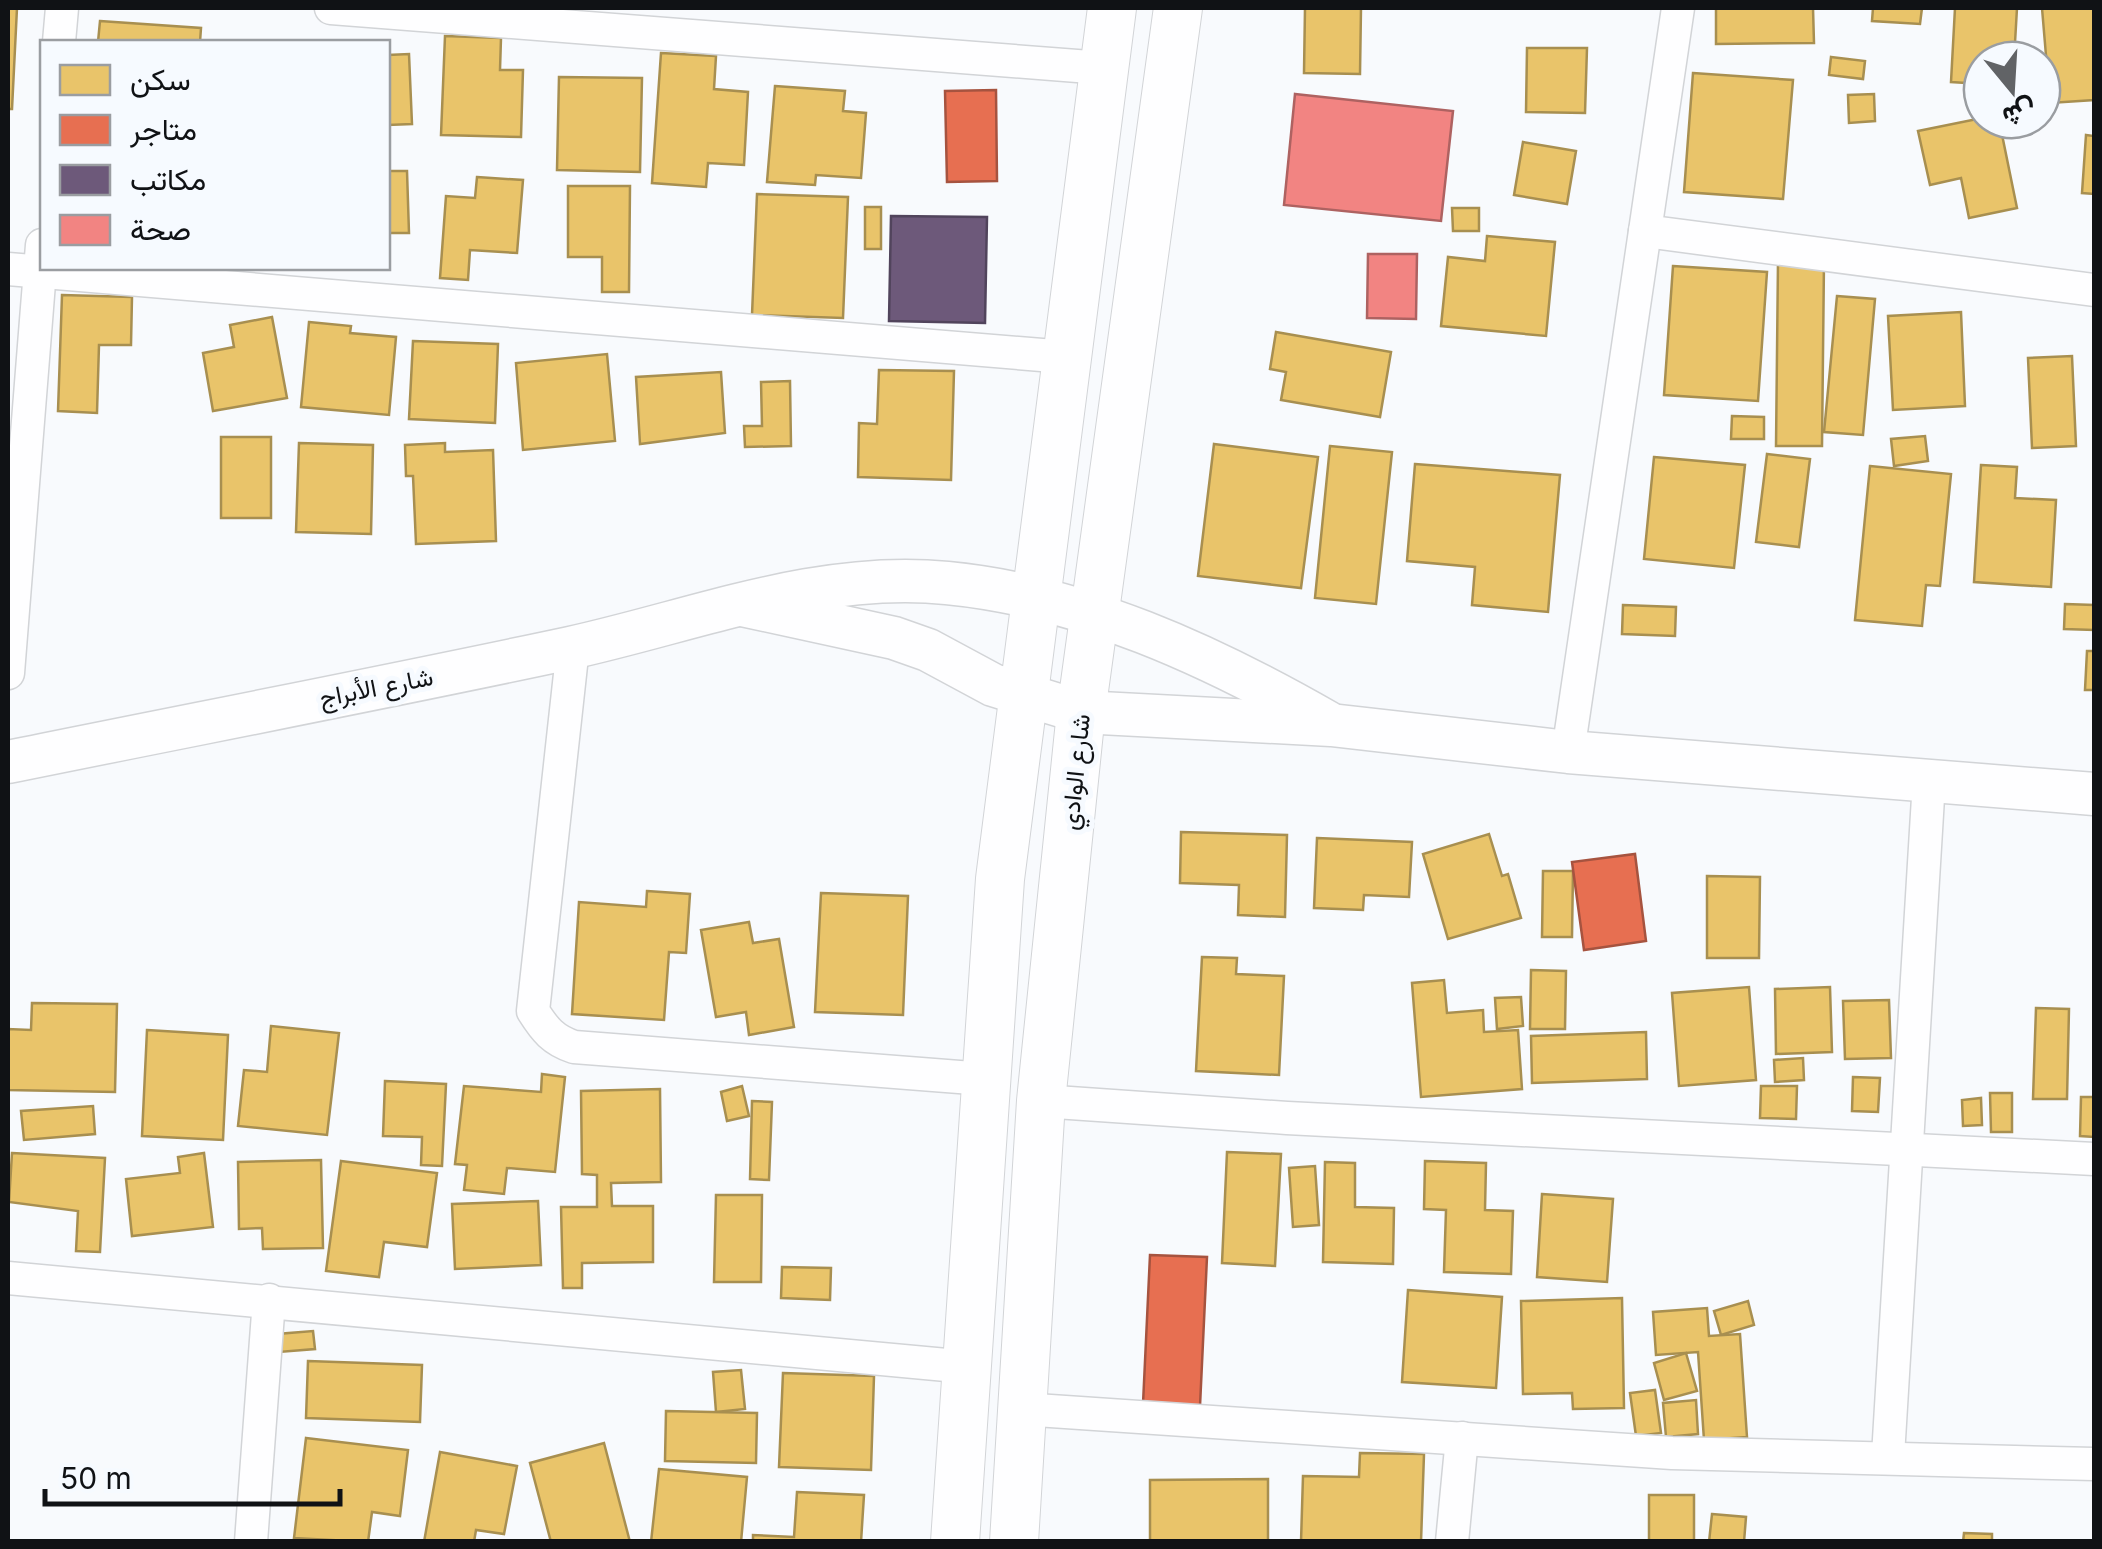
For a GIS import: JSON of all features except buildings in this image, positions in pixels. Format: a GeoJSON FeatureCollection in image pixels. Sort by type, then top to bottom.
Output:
{"type":"FeatureCollection","features":[{"type":"Feature","properties":{"kind":"main road"},"geometry":{"type":"LineString","coordinates":[[955,1542],[1000,880],[1112,8]]}},
{"type":"Feature","properties":{"kind":"main road","name":"شارع الوادي"},"geometry":{"type":"LineString","coordinates":[[1014,1542],[1041,1102],[1082,712],[1178,8]]}},
{"type":"Feature","properties":{"kind":"street"},"geometry":{"type":"LineString","coordinates":[[59,40],[62,8]]}},
{"type":"Feature","properties":{"kind":"street"},"geometry":{"type":"LineString","coordinates":[[331,8],[1103,68]]}},
{"type":"Feature","properties":{"kind":"street"},"geometry":{"type":"LineString","coordinates":[[1568,752],[1678,8]]}},
{"type":"Feature","properties":{"kind":"street"},"geometry":{"type":"LineString","coordinates":[[1645,231],[2094,290]]}},
{"type":"Feature","properties":{"kind":"street"},"geometry":{"type":"LineString","coordinates":[[8,673],[30,262]]}},
{"type":"Feature","properties":{"kind":"street"},"geometry":{"type":"LineString","coordinates":[[117,270],[1066,357]]}},
{"type":"Feature","properties":{"kind":"street","name":"شارع الأبراج"},"geometry":{"type":"LineString","coordinates":[[8,762],[573,648],[742,605],[855,584],[898,582],[944,582],[1036,598],[1096,614],[1234,672],[1331,724]]}},
{"type":"Feature","properties":{"kind":"street"},"geometry":{"type":"LineString","coordinates":[[742,605],[894,638],[1023,697],[1082,712],[1331,724],[1568,752],[2094,794]]}},
{"type":"Feature","properties":{"kind":"street"},"geometry":{"type":"LineString","coordinates":[[573,648],[534,1010],[557,1042],[574,1048],[985,1079]]}},
{"type":"Feature","properties":{"kind":"street"},"geometry":{"type":"LineString","coordinates":[[1888,1456],[1930,780]]}},
{"type":"Feature","properties":{"kind":"street"},"geometry":{"type":"LineString","coordinates":[[1041,1102],[2094,1159]]}},
{"type":"Feature","properties":{"kind":"street"},"geometry":{"type":"LineString","coordinates":[[8,1278],[968,1366]]}},
{"type":"Feature","properties":{"kind":"street"},"geometry":{"type":"LineString","coordinates":[[252,1542],[269,1300]]}},
{"type":"Feature","properties":{"kind":"street"},"geometry":{"type":"LineString","coordinates":[[1021,1409],[1672,1453],[2094,1464]]}},
{"type":"Feature","properties":{"kind":"street"},"geometry":{"type":"LineString","coordinates":[[1452,1542],[1462,1438]]}}]}
